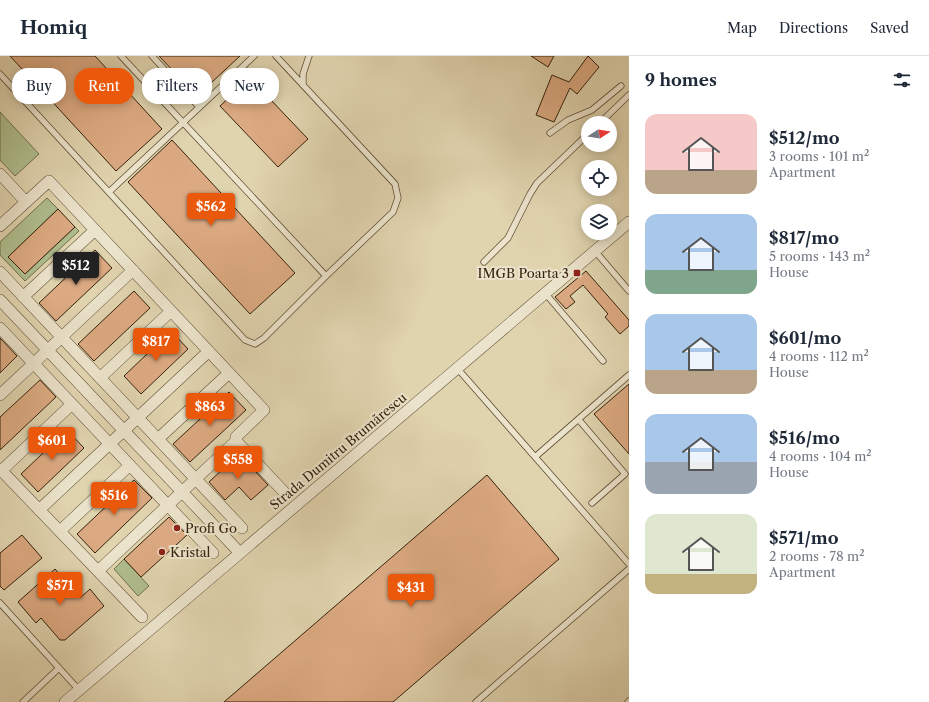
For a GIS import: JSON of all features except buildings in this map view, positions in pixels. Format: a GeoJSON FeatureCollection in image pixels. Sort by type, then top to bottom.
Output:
{"type":"FeatureCollection","features":[{"type":"Feature","properties":{"kind":"street"},"geometry":{"type":"LineString","coordinates":[[0,174],[26,202]]}},
{"type":"Feature","properties":{"kind":"street"},"geometry":{"type":"LineString","coordinates":[[0,226],[49,181],[264,410],[236,437],[236,441],[98,571]]}},
{"type":"Feature","properties":{"kind":"street","name":"Strada Dumitru Brumărescu"},"geometry":{"type":"LineString","coordinates":[[65,702],[629,222]]}},
{"type":"Feature","properties":{"kind":"street"},"geometry":{"type":"LineString","coordinates":[[23,297],[95,230]]}},
{"type":"Feature","properties":{"kind":"street"},"geometry":{"type":"LineString","coordinates":[[0,395],[132,270]]}},
{"type":"Feature","properties":{"kind":"street"},"geometry":{"type":"LineString","coordinates":[[0,272],[242,528]]}},
{"type":"Feature","properties":{"kind":"street"},"geometry":{"type":"LineString","coordinates":[[0,300],[240,553]]}},
{"type":"Feature","properties":{"kind":"street"},"geometry":{"type":"LineString","coordinates":[[100,378],[171,311]]}},
{"type":"Feature","properties":{"kind":"street"},"geometry":{"type":"LineString","coordinates":[[0,328],[213,553]]}},
{"type":"Feature","properties":{"kind":"street"},"geometry":{"type":"LineString","coordinates":[[40,510],[209,351]]}},
{"type":"Feature","properties":{"kind":"street"},"geometry":{"type":"LineString","coordinates":[[158,439],[229,373]]}},
{"type":"Feature","properties":{"kind":"street"},"geometry":{"type":"LineString","coordinates":[[72,404],[1,470],[142,617]]}},
{"type":"Feature","properties":{"kind":"street"},"geometry":{"type":"LineString","coordinates":[[236,441],[284,492]]}},
{"type":"Feature","properties":{"kind":"street"},"geometry":{"type":"LineString","coordinates":[[60,531],[130,465]]}},
{"type":"Feature","properties":{"kind":"lane"},"geometry":{"type":"LineString","coordinates":[[120,56],[326,276]]}},
{"type":"Feature","properties":{"kind":"lane"},"geometry":{"type":"LineString","coordinates":[[152,56],[199,107]]}},
{"type":"Feature","properties":{"kind":"lane"},"geometry":{"type":"LineString","coordinates":[[109,192],[254,56]]}},
{"type":"Feature","properties":{"kind":"lane"},"geometry":{"type":"LineString","coordinates":[[0,74],[244,340],[255,344],[264,338],[393,212],[398,198],[395,184],[276,56]]}},
{"type":"Feature","properties":{"kind":"lane"},"geometry":{"type":"LineString","coordinates":[[303,85],[304,70],[309,56]]}},
{"type":"Feature","properties":{"kind":"lane"},"geometry":{"type":"LineString","coordinates":[[550,133],[568,120],[592,110],[621,86]]}},
{"type":"Feature","properties":{"kind":"lane"},"geometry":{"type":"LineString","coordinates":[[607,116],[628,95]]}},
{"type":"Feature","properties":{"kind":"lane"},"geometry":{"type":"LineString","coordinates":[[484,262],[508,238],[537,183],[581,141]]}},
{"type":"Feature","properties":{"kind":"lane"},"geometry":{"type":"LineString","coordinates":[[595,251],[629,291]]}},
{"type":"Feature","properties":{"kind":"lane"},"geometry":{"type":"LineString","coordinates":[[545,293],[604,361]]}},
{"type":"Feature","properties":{"kind":"lane"},"geometry":{"type":"LineString","coordinates":[[457,368],[629,564]]}},
{"type":"Feature","properties":{"kind":"lane"},"geometry":{"type":"LineString","coordinates":[[535,457],[629,375]]}},
{"type":"Feature","properties":{"kind":"lane"},"geometry":{"type":"LineString","coordinates":[[579,420],[625,474],[592,503]]}},
{"type":"Feature","properties":{"kind":"lane"},"geometry":{"type":"LineString","coordinates":[[476,702],[629,570]]}},
{"type":"Feature","properties":{"kind":"lane"},"geometry":{"type":"LineString","coordinates":[[0,603],[79,690]]}},
{"type":"Feature","properties":{"kind":"lane"},"geometry":{"type":"LineString","coordinates":[[23,702],[59,668]]}},
{"type":"Feature","properties":{"kind":"green space"},"geometry":{"type":"Polygon","coordinates":[[[0,112],[39,154],[15,176],[0,160],[0,112]]]}},
{"type":"Feature","properties":{"kind":"green space"},"geometry":{"type":"Polygon","coordinates":[[[47,198],[58,209],[8,257],[25,274],[75,227],[79,231],[25,281],[0,255],[0,242],[47,198]]]}},
{"type":"Feature","properties":{"kind":"green space"},"geometry":{"type":"Polygon","coordinates":[[[124,559],[149,586],[138,596],[114,569],[124,559]]]}},
{"type":"Feature","properties":{"kind":"place","name":"IMGB Poarta 3"},"geometry":{"type":"Point","coordinates":[577,273]}},
{"type":"Feature","properties":{"kind":"place","name":"Profi Go"},"geometry":{"type":"Point","coordinates":[177,528]}},
{"type":"Feature","properties":{"kind":"place","name":"Kristal"},"geometry":{"type":"Point","coordinates":[162,552]}}]}
